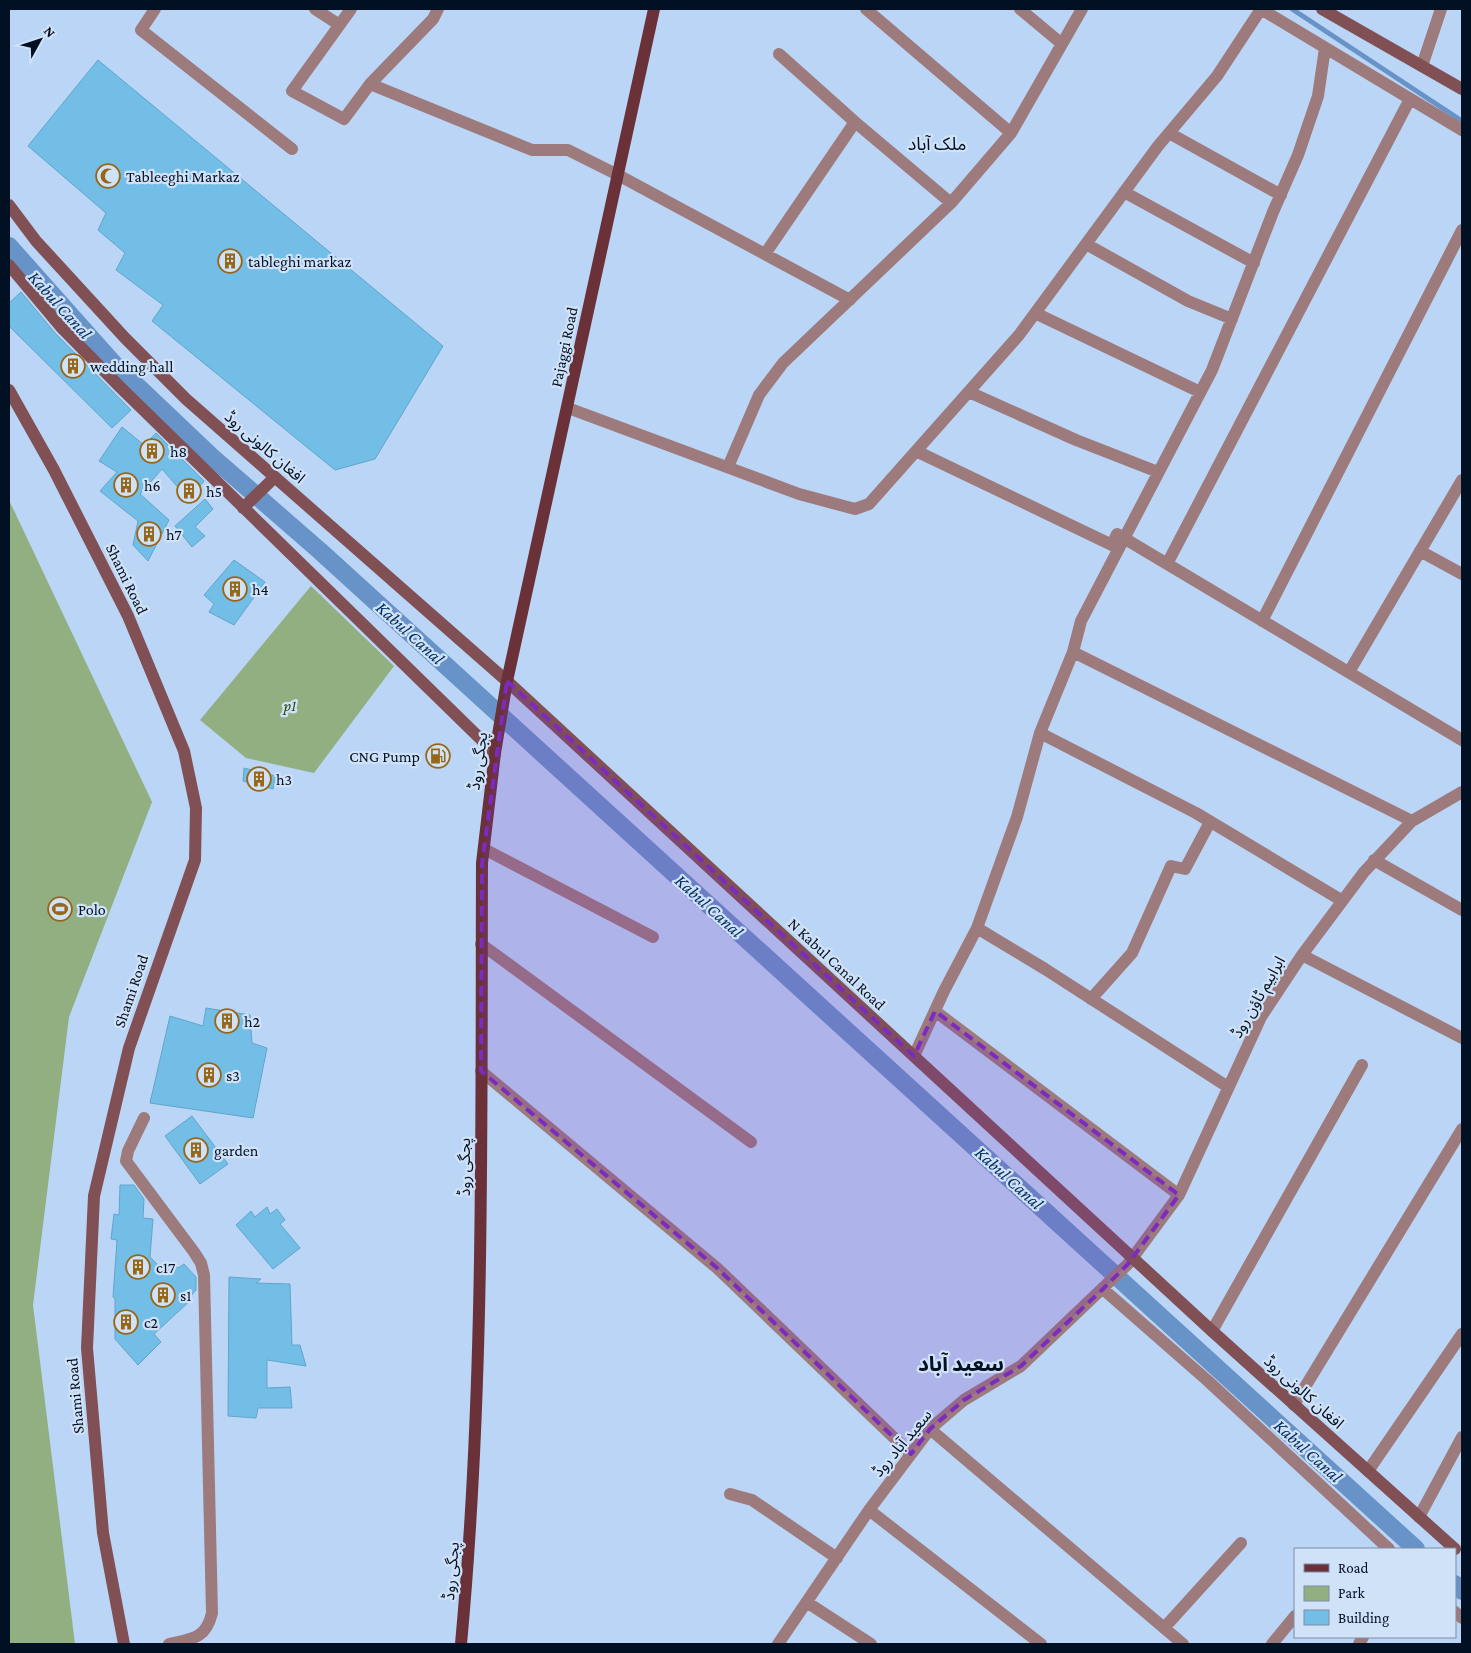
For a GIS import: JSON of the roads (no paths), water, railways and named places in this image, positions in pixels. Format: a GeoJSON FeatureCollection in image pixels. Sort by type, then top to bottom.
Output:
{"type":"FeatureCollection","features":[{"type":"Feature","properties":{"kind":"main road","name":"Pajaggi Road"},"geometry":{"type":"LineString","coordinates":[[507,685],[654,9]]}},
{"type":"Feature","properties":{"kind":"main road"},"geometry":{"type":"LineString","coordinates":[[1322,9],[1462,89]]}},
{"type":"Feature","properties":{"kind":"main road","name":"افغان کالونی روڈ"},"geometry":{"type":"LineString","coordinates":[[9,205],[36,241],[125,338],[186,399],[272,480],[507,685],[520,693]]}},
{"type":"Feature","properties":{"kind":"main road"},"geometry":{"type":"LineString","coordinates":[[9,265],[61,327],[243,508],[495,753]]}},
{"type":"Feature","properties":{"kind":"main road","name":"Shami Road"},"geometry":{"type":"LineString","coordinates":[[9,390],[54,470],[128,616],[184,751],[196,808],[195,860],[129,1048],[94,1196],[87,1348],[104,1533],[124,1644]]}},
{"type":"Feature","properties":{"kind":"main road"},"geometry":{"type":"LineString","coordinates":[[243,508],[272,480]]}},
{"type":"Feature","properties":{"kind":"main road","name":"پجگی روڈ"},"geometry":{"type":"LineString","coordinates":[[461,1644],[471,1535],[479,1350],[484,850],[495,753],[507,685]]}},
{"type":"Feature","properties":{"kind":"main road","name":"N Kabul Canal Road"},"geometry":{"type":"LineString","coordinates":[[520,693],[914,1056],[1130,1261]]}},
{"type":"Feature","properties":{"kind":"main road","name":"افغان کالونی روڈ"},"geometry":{"type":"LineString","coordinates":[[1130,1261],[1212,1331],[1454,1548]]}},
{"type":"Feature","properties":{"kind":"street"},"geometry":{"type":"LineString","coordinates":[[155,9],[141,30],[292,149]]}},
{"type":"Feature","properties":{"kind":"street"},"geometry":{"type":"LineString","coordinates":[[315,9],[338,24]]}},
{"type":"Feature","properties":{"kind":"street"},"geometry":{"type":"LineString","coordinates":[[351,9],[338,24],[292,91],[344,120],[370,84],[433,19],[438,9]]}},
{"type":"Feature","properties":{"kind":"street"},"geometry":{"type":"LineString","coordinates":[[866,9],[1011,133]]}},
{"type":"Feature","properties":{"kind":"street"},"geometry":{"type":"LineString","coordinates":[[1020,9],[1062,44]]}},
{"type":"Feature","properties":{"kind":"street"},"geometry":{"type":"LineString","coordinates":[[728,467],[759,395],[783,363],[951,204],[1011,133],[1082,9]]}},
{"type":"Feature","properties":{"kind":"street"},"geometry":{"type":"LineString","coordinates":[[568,408],[799,494],[855,509],[869,504],[1019,335],[1169,133],[1217,76],[1261,9],[1462,130]]}},
{"type":"Feature","properties":{"kind":"street"},"geometry":{"type":"LineString","coordinates":[[1422,66],[1441,9]]}},
{"type":"Feature","properties":{"kind":"street"},"geometry":{"type":"LineString","coordinates":[[914,1056],[977,928],[1017,816],[1040,733],[1073,652],[1081,621],[1212,370],[1298,155],[1318,96],[1325,48]]}},
{"type":"Feature","properties":{"kind":"street"},"geometry":{"type":"LineString","coordinates":[[779,54],[854,122],[951,204]]}},
{"type":"Feature","properties":{"kind":"street"},"geometry":{"type":"LineString","coordinates":[[370,84],[532,150],[568,150],[850,300]]}},
{"type":"Feature","properties":{"kind":"street"},"geometry":{"type":"LineString","coordinates":[[1167,564],[1410,99]]}},
{"type":"Feature","properties":{"kind":"street"},"geometry":{"type":"LineString","coordinates":[[765,254],[854,122]]}},
{"type":"Feature","properties":{"kind":"street"},"geometry":{"type":"LineString","coordinates":[[1169,133],[1281,195]]}},
{"type":"Feature","properties":{"kind":"street"},"geometry":{"type":"LineString","coordinates":[[1124,192],[1254,263]]}},
{"type":"Feature","properties":{"kind":"street"},"geometry":{"type":"LineString","coordinates":[[1262,621],[1462,230]]}},
{"type":"Feature","properties":{"kind":"street"},"geometry":{"type":"LineString","coordinates":[[1086,244],[1188,301],[1232,319]]}},
{"type":"Feature","properties":{"kind":"street"},"geometry":{"type":"LineString","coordinates":[[1036,313],[1200,392]]}},
{"type":"Feature","properties":{"kind":"street"},"geometry":{"type":"LineString","coordinates":[[968,392],[1076,440],[1158,472]]}},
{"type":"Feature","properties":{"kind":"street"},"geometry":{"type":"LineString","coordinates":[[916,451],[1112,545],[1117,534],[1462,740]]}},
{"type":"Feature","properties":{"kind":"street"},"geometry":{"type":"LineString","coordinates":[[1349,672],[1462,480]]}},
{"type":"Feature","properties":{"kind":"street"},"geometry":{"type":"LineString","coordinates":[[1420,550],[1462,574]]}},
{"type":"Feature","properties":{"kind":"street"},"geometry":{"type":"LineString","coordinates":[[1073,652],[1412,821]]}},
{"type":"Feature","properties":{"kind":"street"},"geometry":{"type":"LineString","coordinates":[[1040,733],[1210,822],[1341,900]]}},
{"type":"Feature","properties":{"kind":"street","name":"ابراہیم ٹاؤن روڈ"},"geometry":{"type":"LineString","coordinates":[[1130,1261],[1179,1195],[1261,1018],[1302,955],[1341,900],[1374,860],[1412,821],[1462,792]]}},
{"type":"Feature","properties":{"kind":"street"},"geometry":{"type":"LineString","coordinates":[[1091,999],[1132,952],[1171,866],[1185,869],[1210,822]]}},
{"type":"Feature","properties":{"kind":"street"},"geometry":{"type":"LineString","coordinates":[[484,850],[653,938]]}},
{"type":"Feature","properties":{"kind":"street"},"geometry":{"type":"LineString","coordinates":[[1374,860],[1462,910]]}},
{"type":"Feature","properties":{"kind":"street"},"geometry":{"type":"LineString","coordinates":[[977,928],[1228,1087]]}},
{"type":"Feature","properties":{"kind":"street"},"geometry":{"type":"LineString","coordinates":[[482,944],[751,1142]]}},
{"type":"Feature","properties":{"kind":"street"},"geometry":{"type":"LineString","coordinates":[[1302,955],[1462,1038]]}},
{"type":"Feature","properties":{"kind":"street"},"geometry":{"type":"LineString","coordinates":[[935,1010],[1179,1195]]}},
{"type":"Feature","properties":{"kind":"street"},"geometry":{"type":"LineString","coordinates":[[1212,1331],[1362,1064]]}},
{"type":"Feature","properties":{"kind":"street"},"geometry":{"type":"LineString","coordinates":[[481,1071],[717,1268],[911,1454]]}},
{"type":"Feature","properties":{"kind":"street"},"geometry":{"type":"LineString","coordinates":[[144,1118],[128,1151],[126,1161],[194,1252],[201,1263],[204,1275],[212,1613],[209,1625],[202,1634],[194,1639],[169,1644]]}},
{"type":"Feature","properties":{"kind":"street"},"geometry":{"type":"LineString","coordinates":[[1294,1404],[1462,1129]]}},
{"type":"Feature","properties":{"kind":"street","name":"سعید آباد روڈ"},"geometry":{"type":"LineString","coordinates":[[778,1644],[808,1603],[869,1510],[930,1429],[964,1400],[1021,1366],[1130,1261]]}},
{"type":"Feature","properties":{"kind":"street"},"geometry":{"type":"LineString","coordinates":[[1103,1289],[1208,1381],[1388,1548]]}},
{"type":"Feature","properties":{"kind":"street"},"geometry":{"type":"LineString","coordinates":[[1368,1472],[1462,1334]]}},
{"type":"Feature","properties":{"kind":"street"},"geometry":{"type":"LineString","coordinates":[[930,1429],[1183,1644]]}},
{"type":"Feature","properties":{"kind":"street"},"geometry":{"type":"LineString","coordinates":[[1419,1517],[1462,1437]]}},
{"type":"Feature","properties":{"kind":"street"},"geometry":{"type":"LineString","coordinates":[[730,1494],[752,1500],[837,1558]]}},
{"type":"Feature","properties":{"kind":"street"},"geometry":{"type":"LineString","coordinates":[[869,1510],[1041,1644]]}},
{"type":"Feature","properties":{"kind":"street"},"geometry":{"type":"LineString","coordinates":[[1164,1628],[1241,1543]]}},
{"type":"Feature","properties":{"kind":"street"},"geometry":{"type":"LineString","coordinates":[[808,1603],[871,1644]]}},
{"type":"Feature","properties":{"kind":"street"},"geometry":{"type":"LineString","coordinates":[[1272,1644],[1294,1617]]}},
{"type":"Feature","properties":{"kind":"waterway"},"geometry":{"type":"LineString","coordinates":[[1292,9],[1462,121]]}},
{"type":"Feature","properties":{"kind":"waterway","name":"Kabul Canal"},"geometry":{"type":"LineString","coordinates":[[9,246],[114,364],[212,457],[320,551],[1415,1548]]}},
{"type":"Feature","properties":{"kind":"waterway","name":"Kabul Canal"},"geometry":{"type":"LineString","coordinates":[[1456,1585],[1462,1591]]}},
{"type":"Feature","properties":{"kind":"place","name":"Tableeghi Markaz"},"geometry":{"type":"Point","coordinates":[108,176]}},
{"type":"Feature","properties":{"kind":"place","name":"tableghi markaz"},"geometry":{"type":"Point","coordinates":[230,261]}},
{"type":"Feature","properties":{"kind":"place","name":"wedding hall"},"geometry":{"type":"Point","coordinates":[73,366]}},
{"type":"Feature","properties":{"kind":"place","name":"h8"},"geometry":{"type":"Point","coordinates":[152,451]}},
{"type":"Feature","properties":{"kind":"place","name":"h6"},"geometry":{"type":"Point","coordinates":[126,485]}},
{"type":"Feature","properties":{"kind":"place","name":"h5"},"geometry":{"type":"Point","coordinates":[189,491]}},
{"type":"Feature","properties":{"kind":"place","name":"h7"},"geometry":{"type":"Point","coordinates":[149,534]}},
{"type":"Feature","properties":{"kind":"place","name":"h4"},"geometry":{"type":"Point","coordinates":[235,589]}},
{"type":"Feature","properties":{"kind":"place","name":"CNG Pump"},"geometry":{"type":"Point","coordinates":[438,756]}},
{"type":"Feature","properties":{"kind":"place","name":"h3"},"geometry":{"type":"Point","coordinates":[259,779]}},
{"type":"Feature","properties":{"kind":"place","name":"Polo"},"geometry":{"type":"Point","coordinates":[60,909]}},
{"type":"Feature","properties":{"kind":"place","name":"h2"},"geometry":{"type":"Point","coordinates":[227,1021]}},
{"type":"Feature","properties":{"kind":"place","name":"s3"},"geometry":{"type":"Point","coordinates":[209,1075]}},
{"type":"Feature","properties":{"kind":"place","name":"garden"},"geometry":{"type":"Point","coordinates":[196,1150]}},
{"type":"Feature","properties":{"kind":"place","name":"c17"},"geometry":{"type":"Point","coordinates":[138,1267]}},
{"type":"Feature","properties":{"kind":"place","name":"s1"},"geometry":{"type":"Point","coordinates":[163,1295]}},
{"type":"Feature","properties":{"kind":"place","name":"c2"},"geometry":{"type":"Point","coordinates":[126,1322]}},
{"type":"Feature","properties":{"kind":"district","name":"ملک آباد"},"geometry":{"type":"Point","coordinates":[937,144]}},
{"type":"Feature","properties":{"kind":"district","name":"سعید آباد"},"geometry":{"type":"Point","coordinates":[961,1364]}},
{"type":"Feature","properties":{"kind":"park label","name":"p1"},"geometry":{"type":"Point","coordinates":[290,705]}}]}
